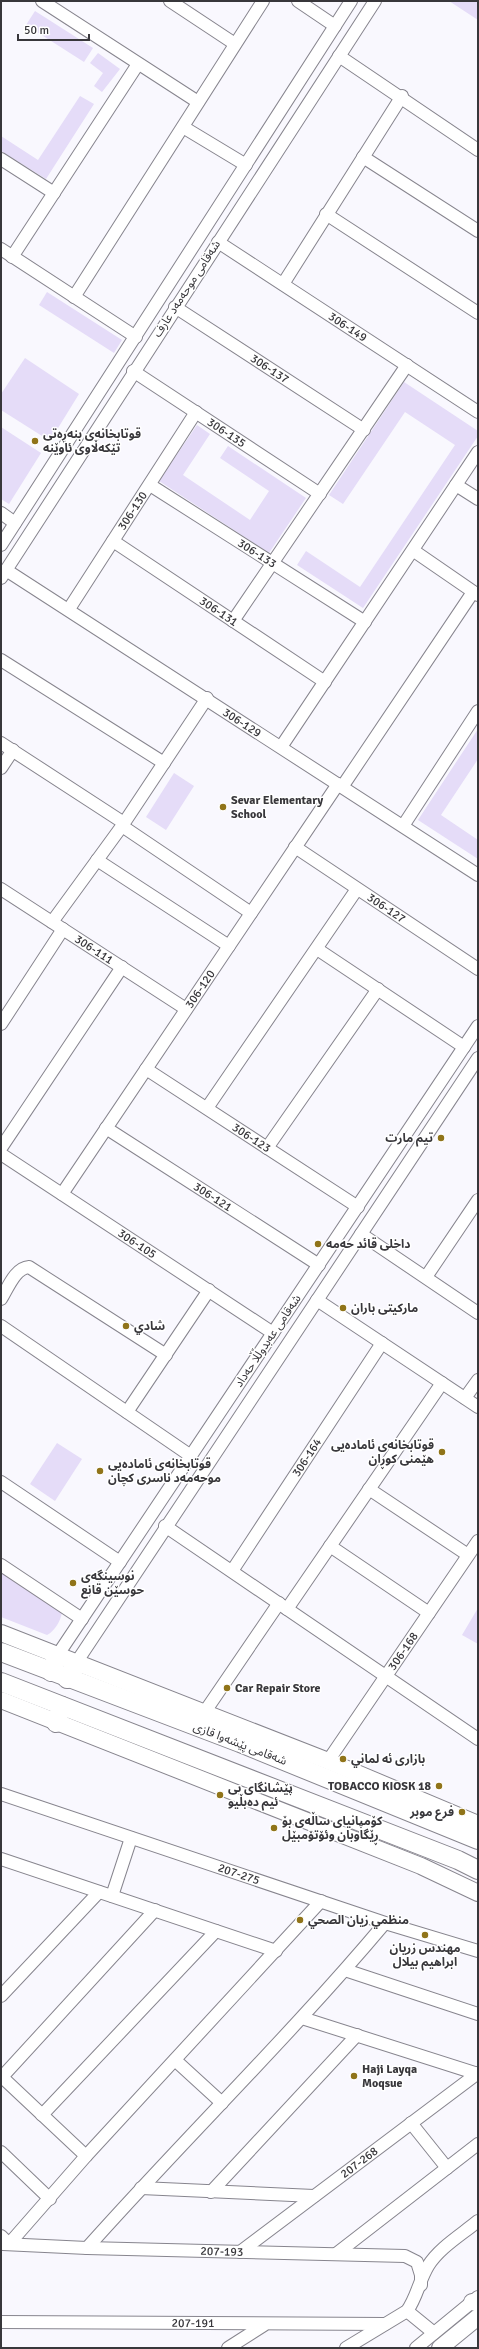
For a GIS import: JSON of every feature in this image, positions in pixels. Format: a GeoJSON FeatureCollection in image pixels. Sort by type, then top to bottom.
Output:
{"type":"FeatureCollection","features":[{"type":"Feature","properties":{"kind":"highway","name":"شەقامی پێشەوا قازی"},"geometry":{"type":"LineString","coordinates":[[1,1652],[54,1664],[67,1679],[324,1768],[478,1840]]}},
{"type":"Feature","properties":{"kind":"highway"},"geometry":{"type":"LineString","coordinates":[[67,1679],[76,1663]]}},
{"type":"Feature","properties":{"kind":"highway"},"geometry":{"type":"LineString","coordinates":[[1,1682],[451,1857],[478,1870]]}},
{"type":"Feature","properties":{"kind":"highway"},"geometry":{"type":"LineString","coordinates":[[56,1723],[62,1706]]}},
{"type":"Feature","properties":{"kind":"main road"},"geometry":{"type":"LineString","coordinates":[[1,1633],[54,1664],[76,1663],[204,1713],[324,1768],[478,1824]]}},
{"type":"Feature","properties":{"kind":"main road"},"geometry":{"type":"LineString","coordinates":[[1,1700],[421,1866],[478,1893]]}},
{"type":"Feature","properties":{"kind":"main road"},"geometry":{"type":"LineString","coordinates":[[437,2341],[476,2305]]}},
{"type":"Feature","properties":{"kind":"street"},"geometry":{"type":"LineString","coordinates":[[42,1],[198,102]]}},
{"type":"Feature","properties":{"kind":"street"},"geometry":{"type":"LineString","coordinates":[[170,1],[235,44]]}},
{"type":"Feature","properties":{"kind":"street"},"geometry":{"type":"LineString","coordinates":[[74,297],[263,1]]}},
{"type":"Feature","properties":{"kind":"street"},"geometry":{"type":"LineString","coordinates":[[298,1],[335,26]]}},
{"type":"Feature","properties":{"kind":"street","name":"شەقامی موحەمەد عارف"},"geometry":{"type":"LineString","coordinates":[[1,545],[136,338],[351,1]]}},
{"type":"Feature","properties":{"kind":"street","name":"شەقامی موحەمەد عارف"},"geometry":{"type":"LineString","coordinates":[[4,574],[133,371],[375,1]]}},
{"type":"Feature","properties":{"kind":"street"},"geometry":{"type":"LineString","coordinates":[[339,56],[402,96],[478,150]]}},
{"type":"Feature","properties":{"kind":"street"},"geometry":{"type":"LineString","coordinates":[[12,257],[138,64]]}},
{"type":"Feature","properties":{"kind":"street"},"geometry":{"type":"LineString","coordinates":[[283,284],[402,96]]}},
{"type":"Feature","properties":{"kind":"street"},"geometry":{"type":"LineString","coordinates":[[183,127],[246,166]]}},
{"type":"Feature","properties":{"kind":"street"},"geometry":{"type":"LineString","coordinates":[[363,157],[478,231]]}},
{"type":"Feature","properties":{"kind":"street"},"geometry":{"type":"LineString","coordinates":[[1,159],[54,193]]}},
{"type":"Feature","properties":{"kind":"street"},"geometry":{"type":"LineString","coordinates":[[326,214],[478,313]]}},
{"type":"Feature","properties":{"kind":"street","name":"306-149"},"geometry":{"type":"LineString","coordinates":[[218,242],[478,412]]}},
{"type":"Feature","properties":{"kind":"street"},"geometry":{"type":"LineString","coordinates":[[1,249],[136,338]]}},
{"type":"Feature","properties":{"kind":"street","name":"306-137"},"geometry":{"type":"LineString","coordinates":[[175,307],[364,430]]}},
{"type":"Feature","properties":{"kind":"street"},"geometry":{"type":"LineString","coordinates":[[233,621],[407,365]]}},
{"type":"Feature","properties":{"kind":"street","name":"306-135"},"geometry":{"type":"LineString","coordinates":[[133,371],[320,494]]}},
{"type":"Feature","properties":{"kind":"street","name":"306-130"},"geometry":{"type":"LineString","coordinates":[[68,609],[113,542],[196,412]]}},
{"type":"Feature","properties":{"kind":"street"},"geometry":{"type":"LineString","coordinates":[[78,428],[91,437]]}},
{"type":"Feature","properties":{"kind":"street"},"geometry":{"type":"LineString","coordinates":[[281,747],[414,551],[478,452]]}},
{"type":"Feature","properties":{"kind":"street","name":"306-133"},"geometry":{"type":"LineString","coordinates":[[150,485],[365,622]]}},
{"type":"Feature","properties":{"kind":"street"},"geometry":{"type":"LineString","coordinates":[[456,485],[478,499]]}},
{"type":"Feature","properties":{"kind":"street"},"geometry":{"type":"LineString","coordinates":[[1,513],[15,523]]}},
{"type":"Feature","properties":{"kind":"street","name":"306-131"},"geometry":{"type":"LineString","coordinates":[[113,542],[325,682]]}},
{"type":"Feature","properties":{"kind":"street"},"geometry":{"type":"LineString","coordinates":[[414,551],[475,593]]}},
{"type":"Feature","properties":{"kind":"street","name":"306-129"},"geometry":{"type":"LineString","coordinates":[[4,574],[68,609],[478,875]]}},
{"type":"Feature","properties":{"kind":"street","name":"306-120"},"geometry":{"type":"LineString","coordinates":[[62,1194],[295,847],[340,786],[475,593]]}},
{"type":"Feature","properties":{"kind":"street"},"geometry":{"type":"LineString","coordinates":[[1,660],[164,763]]}},
{"type":"Feature","properties":{"kind":"street"},"geometry":{"type":"LineString","coordinates":[[52,922],[123,824],[207,698]]}},
{"type":"Feature","properties":{"kind":"street"},"geometry":{"type":"LineString","coordinates":[[404,826],[478,710]]}},
{"type":"Feature","properties":{"kind":"street"},"geometry":{"type":"LineString","coordinates":[[1,742],[251,913]]}},
{"type":"Feature","properties":{"kind":"street"},"geometry":{"type":"LineString","coordinates":[[1,768],[13,750]]}},
{"type":"Feature","properties":{"kind":"street","name":"306-127"},"geometry":{"type":"LineString","coordinates":[[295,847],[478,969]]}},
{"type":"Feature","properties":{"kind":"street"},"geometry":{"type":"LineString","coordinates":[[97,860],[229,946]]}},
{"type":"Feature","properties":{"kind":"street"},"geometry":{"type":"LineString","coordinates":[[207,1108],[357,889]]}},
{"type":"Feature","properties":{"kind":"street","name":"306-111"},"geometry":{"type":"LineString","coordinates":[[2,891],[186,1009]]}},
{"type":"Feature","properties":{"kind":"street"},"geometry":{"type":"LineString","coordinates":[[1,1024],[63,929]]}},
{"type":"Feature","properties":{"kind":"street"},"geometry":{"type":"LineString","coordinates":[[316,948],[464,1047]]}},
{"type":"Feature","properties":{"kind":"street"},"geometry":{"type":"LineString","coordinates":[[1,1148],[122,967]]}},
{"type":"Feature","properties":{"kind":"street"},"geometry":{"type":"LineString","coordinates":[[267,1148],[378,989]]}},
{"type":"Feature","properties":{"kind":"street","name":"شەقامی عەبدوڵڵا حەداد"},"geometry":{"type":"LineString","coordinates":[[54,1664],[82,1619],[478,1026]]}},
{"type":"Feature","properties":{"kind":"street","name":"شەقامی عەبدوڵڵا حەداد"},"geometry":{"type":"LineString","coordinates":[[76,1663],[478,1058]]}},
{"type":"Feature","properties":{"kind":"street","name":"306-123"},"geometry":{"type":"LineString","coordinates":[[146,1069],[358,1207]]}},
{"type":"Feature","properties":{"kind":"street","name":"306-121"},"geometry":{"type":"LineString","coordinates":[[106,1128],[319,1265]]}},
{"type":"Feature","properties":{"kind":"street","name":"306-105"},"geometry":{"type":"LineString","coordinates":[[1,1154],[273,1333]]}},
{"type":"Feature","properties":{"kind":"street"},"geometry":{"type":"LineString","coordinates":[[379,1175],[394,1184]]}},
{"type":"Feature","properties":{"kind":"street"},"geometry":{"type":"LineString","coordinates":[[426,1278],[476,1208]]}},
{"type":"Feature","properties":{"kind":"street"},"geometry":{"type":"LineString","coordinates":[[361,1234],[478,1313]]}},
{"type":"Feature","properties":{"kind":"street"},"geometry":{"type":"LineString","coordinates":[[1,1298],[18,1271],[29,1267],[166,1355]]}},
{"type":"Feature","properties":{"kind":"street"},"geometry":{"type":"LineString","coordinates":[[127,1412],[209,1290]]}},
{"type":"Feature","properties":{"kind":"street"},"geometry":{"type":"LineString","coordinates":[[317,1300],[478,1407]]}},
{"type":"Feature","properties":{"kind":"street"},"geometry":{"type":"LineString","coordinates":[[1,1326],[191,1456]]}},
{"type":"Feature","properties":{"kind":"street","name":"306-164"},"geometry":{"type":"LineString","coordinates":[[232,1571],[382,1343]]}},
{"type":"Feature","properties":{"kind":"street"},"geometry":{"type":"LineString","coordinates":[[465,1398],[478,1380]]}},
{"type":"Feature","properties":{"kind":"street"},"geometry":{"type":"LineString","coordinates":[[204,1713],[283,1606],[330,1546],[442,1383]]}},
{"type":"Feature","properties":{"kind":"street"},"geometry":{"type":"LineString","coordinates":[[1,1482],[120,1562]]}},
{"type":"Feature","properties":{"kind":"street"},"geometry":{"type":"LineString","coordinates":[[369,1489],[468,1556]]}},
{"type":"Feature","properties":{"kind":"street"},"geometry":{"type":"LineString","coordinates":[[166,1526],[478,1739]]}},
{"type":"Feature","properties":{"kind":"street","name":"306-168"},"geometry":{"type":"LineString","coordinates":[[324,1768],[478,1542]]}},
{"type":"Feature","properties":{"kind":"street"},"geometry":{"type":"LineString","coordinates":[[330,1546],[429,1613]]}},
{"type":"Feature","properties":{"kind":"street"},"geometry":{"type":"LineString","coordinates":[[1,1565],[82,1619]]}},
{"type":"Feature","properties":{"kind":"street","name":"207-275"},"geometry":{"type":"LineString","coordinates":[[1,1794],[385,1923],[476,1946]]}},
{"type":"Feature","properties":{"kind":"street"},"geometry":{"type":"LineString","coordinates":[[112,1896],[131,1838]]}},
{"type":"Feature","properties":{"kind":"street"},"geometry":{"type":"LineString","coordinates":[[1,1859],[276,1951]]}},
{"type":"Feature","properties":{"kind":"street"},"geometry":{"type":"LineString","coordinates":[[1,1996],[98,1892]]}},
{"type":"Feature","properties":{"kind":"street"},"geometry":{"type":"LineString","coordinates":[[4,2241],[50,2199],[86,2156],[321,1901]]}},
{"type":"Feature","properties":{"kind":"street"},"geometry":{"type":"LineString","coordinates":[[86,2156],[1,2077],[155,1910]]}},
{"type":"Feature","properties":{"kind":"street"},"geometry":{"type":"LineString","coordinates":[[87,2248],[141,2188],[302,2018],[385,1923]]}},
{"type":"Feature","properties":{"kind":"street"},"geometry":{"type":"LineString","coordinates":[[42,2115],[216,1931]]}},
{"type":"Feature","properties":{"kind":"street"},"geometry":{"type":"LineString","coordinates":[[345,1970],[478,2014]]}},
{"type":"Feature","properties":{"kind":"street"},"geometry":{"type":"LineString","coordinates":[[302,2018],[478,2074]]}},
{"type":"Feature","properties":{"kind":"street"},"geometry":{"type":"LineString","coordinates":[[211,2192],[357,2035]]}},
{"type":"Feature","properties":{"kind":"street"},"geometry":{"type":"LineString","coordinates":[[175,2060],[222,2103]]}},
{"type":"Feature","properties":{"kind":"street","name":"207-268"},"geometry":{"type":"LineString","coordinates":[[240,2252],[478,2074]]}},
{"type":"Feature","properties":{"kind":"street"},"geometry":{"type":"LineString","coordinates":[[411,2124],[447,2168]]}},
{"type":"Feature","properties":{"kind":"street"},"geometry":{"type":"LineString","coordinates":[[336,2254],[478,2144]]}},
{"type":"Feature","properties":{"kind":"street"},"geometry":{"type":"LineString","coordinates":[[1,2152],[50,2199]]}},
{"type":"Feature","properties":{"kind":"street"},"geometry":{"type":"LineString","coordinates":[[141,2188],[314,2196]]}},
{"type":"Feature","properties":{"kind":"street"},"geometry":{"type":"LineString","coordinates":[[346,2348],[407,2311],[421,2284],[427,2268],[435,2256],[478,2221]]}},
{"type":"Feature","properties":{"kind":"street","name":"207-193"},"geometry":{"type":"LineString","coordinates":[[4,2241],[87,2248],[410,2257],[419,2266],[421,2284]]}},
{"type":"Feature","properties":{"kind":"street"},"geometry":{"type":"LineString","coordinates":[[407,2311],[437,2341],[416,2348]]}},
{"type":"Feature","properties":{"kind":"street","name":"207-191"},"geometry":{"type":"LineString","coordinates":[[1,2322],[385,2324]]}},
{"type":"Feature","properties":{"kind":"street"},"geometry":{"type":"LineString","coordinates":[[228,2348],[264,2324]]}},
{"type":"Feature","properties":{"kind":"shaded area"},"geometry":{"type":"Polygon","coordinates":[[[449,1],[478,1],[478,20],[449,1]]]}},
{"type":"Feature","properties":{"kind":"shaded area"},"geometry":{"type":"Polygon","coordinates":[[[35,11],[93,48],[84,62],[26,25],[35,11]]]}},
{"type":"Feature","properties":{"kind":"shaded area"},"geometry":{"type":"Polygon","coordinates":[[[98,53],[120,69],[102,92],[94,86],[103,73],[90,63],[98,53]]]}},
{"type":"Feature","properties":{"kind":"shaded area"},"geometry":{"type":"Polygon","coordinates":[[[80,96],[94,104],[46,179],[1,151],[1,136],[38,160],[80,96]]]}},
{"type":"Feature","properties":{"kind":"shaded area"},"geometry":{"type":"Polygon","coordinates":[[[47,292],[122,340],[114,353],[39,305],[47,292]]]}},
{"type":"Feature","properties":{"kind":"shaded area"},"geometry":{"type":"Polygon","coordinates":[[[25,358],[79,394],[50,441],[1,410],[1,394],[25,358]]]}},
{"type":"Feature","properties":{"kind":"shaded area"},"geometry":{"type":"Polygon","coordinates":[[[404,382],[478,431],[478,436],[363,608],[297,565],[306,551],[360,587],[455,445],[405,412],[343,504],[329,495],[404,382]]]}},
{"type":"Feature","properties":{"kind":"shaded area"},"geometry":{"type":"Polygon","coordinates":[[[197,425],[210,434],[183,475],[250,520],[269,491],[220,458],[228,446],[306,498],[269,553],[159,481],[197,425]]]}},
{"type":"Feature","properties":{"kind":"shaded area"},"geometry":{"type":"Polygon","coordinates":[[[1,427],[41,453],[9,504],[1,499],[1,427]]]}},
{"type":"Feature","properties":{"kind":"shaded area"},"geometry":{"type":"Polygon","coordinates":[[[478,729],[478,759],[441,815],[478,840],[478,859],[418,820],[478,729]]]}},
{"type":"Feature","properties":{"kind":"shaded area"},"geometry":{"type":"Polygon","coordinates":[[[174,773],[194,786],[166,830],[146,817],[174,773]]]}},
{"type":"Feature","properties":{"kind":"shaded area"},"geometry":{"type":"Polygon","coordinates":[[[57,1443],[82,1459],[55,1501],[30,1484],[57,1443]]]}},
{"type":"Feature","properties":{"kind":"shaded area"},"geometry":{"type":"Polygon","coordinates":[[[1,1572],[62,1612],[53,1631],[47,1635],[1,1617],[1,1572]]]}},
{"type":"Feature","properties":{"kind":"shaded area"},"geometry":{"type":"Polygon","coordinates":[[[478,1608],[478,1644],[462,1635],[478,1608]]]}},
{"type":"Feature","properties":{"kind":"place","name":"قوتابخانەی بنەڕەتی تێکەڵاوی ئاوێنە"},"geometry":{"type":"Point","coordinates":[35,441]}},
{"type":"Feature","properties":{"kind":"place","name":"Sevar Elementary School"},"geometry":{"type":"Point","coordinates":[223,807]}},
{"type":"Feature","properties":{"kind":"place","name":"تيم مارت"},"geometry":{"type":"Point","coordinates":[441,1138]}},
{"type":"Feature","properties":{"kind":"place","name":"داخلی قائد حەمە"},"geometry":{"type":"Point","coordinates":[318,1244]}},
{"type":"Feature","properties":{"kind":"place","name":"ماركيتى باران"},"geometry":{"type":"Point","coordinates":[343,1308]}},
{"type":"Feature","properties":{"kind":"place","name":"شادي"},"geometry":{"type":"Point","coordinates":[126,1326]}},
{"type":"Feature","properties":{"kind":"place","name":"قوتابخانەی ئامادەیی هێمنی کوڕان"},"geometry":{"type":"Point","coordinates":[442,1452]}},
{"type":"Feature","properties":{"kind":"place","name":"قوتابخانەی ئامادەیی موحەمەد ناسری کچان"},"geometry":{"type":"Point","coordinates":[100,1471]}},
{"type":"Feature","properties":{"kind":"place","name":"نوسینگەی حوسێن قانع"},"geometry":{"type":"Point","coordinates":[73,1583]}},
{"type":"Feature","properties":{"kind":"place","name":"Car Repair Store"},"geometry":{"type":"Point","coordinates":[227,1688]}},
{"type":"Feature","properties":{"kind":"place","name":"بازارى ئه لماني"},"geometry":{"type":"Point","coordinates":[343,1759]}},
{"type":"Feature","properties":{"kind":"place","name":"TOBACCO KIOSK 18"},"geometry":{"type":"Point","coordinates":[439,1786]}},
{"type":"Feature","properties":{"kind":"place","name":"پێشانگای بی ئیم دەبڵیو"},"geometry":{"type":"Point","coordinates":[220,1795]}},
{"type":"Feature","properties":{"kind":"place","name":"فرع موبر"},"geometry":{"type":"Point","coordinates":[462,1812]}},
{"type":"Feature","properties":{"kind":"place","name":"کۆمپانیای ساڵەی بۆ ڕێگاوبان وئۆتۆمبێل"},"geometry":{"type":"Point","coordinates":[274,1828]}},
{"type":"Feature","properties":{"kind":"place","name":"منظمي زيان الصحي"},"geometry":{"type":"Point","coordinates":[300,1920]}},
{"type":"Feature","properties":{"kind":"place","name":"مهندس زريان ابراهيم بيلال"},"geometry":{"type":"Point","coordinates":[425,1935]}},
{"type":"Feature","properties":{"kind":"place","name":"Haji Layqa Moqsue"},"geometry":{"type":"Point","coordinates":[354,2076]}}]}
